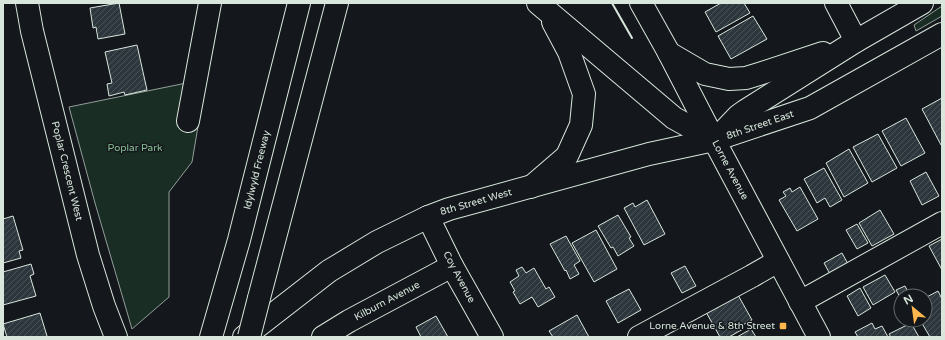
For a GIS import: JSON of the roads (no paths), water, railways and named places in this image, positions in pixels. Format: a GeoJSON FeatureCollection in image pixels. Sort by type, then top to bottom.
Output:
{"type":"FeatureCollection","features":[{"type":"Feature","properties":{"kind":"main road","name":"Poplar Crescent West"},"geometry":{"type":"LineString","coordinates":[[27,3],[32,31],[88,255],[104,306],[116,337]]}},
{"type":"Feature","properties":{"kind":"main road"},"geometry":{"type":"LineString","coordinates":[[188,121],[210,3]]}},
{"type":"Feature","properties":{"kind":"main road","name":"Idylwyld Freeway"},"geometry":{"type":"LineString","coordinates":[[211,337],[239,240],[299,3]]}},
{"type":"Feature","properties":{"kind":"main road"},"geometry":{"type":"LineString","coordinates":[[249,337],[337,3]]}},
{"type":"Feature","properties":{"kind":"main road","name":"Lorne Avenue"},"geometry":{"type":"LineString","coordinates":[[641,3],[669,52],[819,337]]}},
{"type":"Feature","properties":{"kind":"main road"},"geometry":{"type":"LineString","coordinates":[[669,52],[705,74],[729,80],[746,78],[856,41],[836,3]]}},
{"type":"Feature","properties":{"kind":"main road","name":"8th Street East"},"geometry":{"type":"LineString","coordinates":[[714,140],[738,116],[856,41],[922,3]]}},
{"type":"Feature","properties":{"kind":"main road"},"geometry":{"type":"LineString","coordinates":[[543,8],[674,118],[714,140]]}},
{"type":"Feature","properties":{"kind":"main road"},"geometry":{"type":"LineString","coordinates":[[531,187],[567,156],[581,124],[584,94],[569,52],[543,8]]}},
{"type":"Feature","properties":{"kind":"main road","name":"8th Street East"},"geometry":{"type":"LineString","coordinates":[[714,140],[810,108],[942,34]]}},
{"type":"Feature","properties":{"kind":"main road","name":"8th Street West"},"geometry":{"type":"LineString","coordinates":[[244,337],[329,271],[377,242],[428,217],[448,209],[649,154],[714,140]]}},
{"type":"Feature","properties":{"kind":"main road","name":"Coy Avenue"},"geometry":{"type":"LineString","coordinates":[[428,217],[452,266],[492,337]]}},
{"type":"Feature","properties":{"kind":"main road"},"geometry":{"type":"LineString","coordinates":[[800,302],[942,223]]}},
{"type":"Feature","properties":{"kind":"main road"},"geometry":{"type":"LineString","coordinates":[[650,334],[778,261]]}},
{"type":"Feature","properties":{"kind":"main road","name":"Kilburn Avenue"},"geometry":{"type":"LineString","coordinates":[[323,337],[452,266]]}},
{"type":"Feature","properties":{"kind":"place","name":"Lorne Avenue & 8th Street"},"geometry":{"type":"Point","coordinates":[783,326]}},
{"type":"Feature","properties":{"kind":"park label","name":"Poplar Park"},"geometry":{"type":"Point","coordinates":[135,148]}}]}
